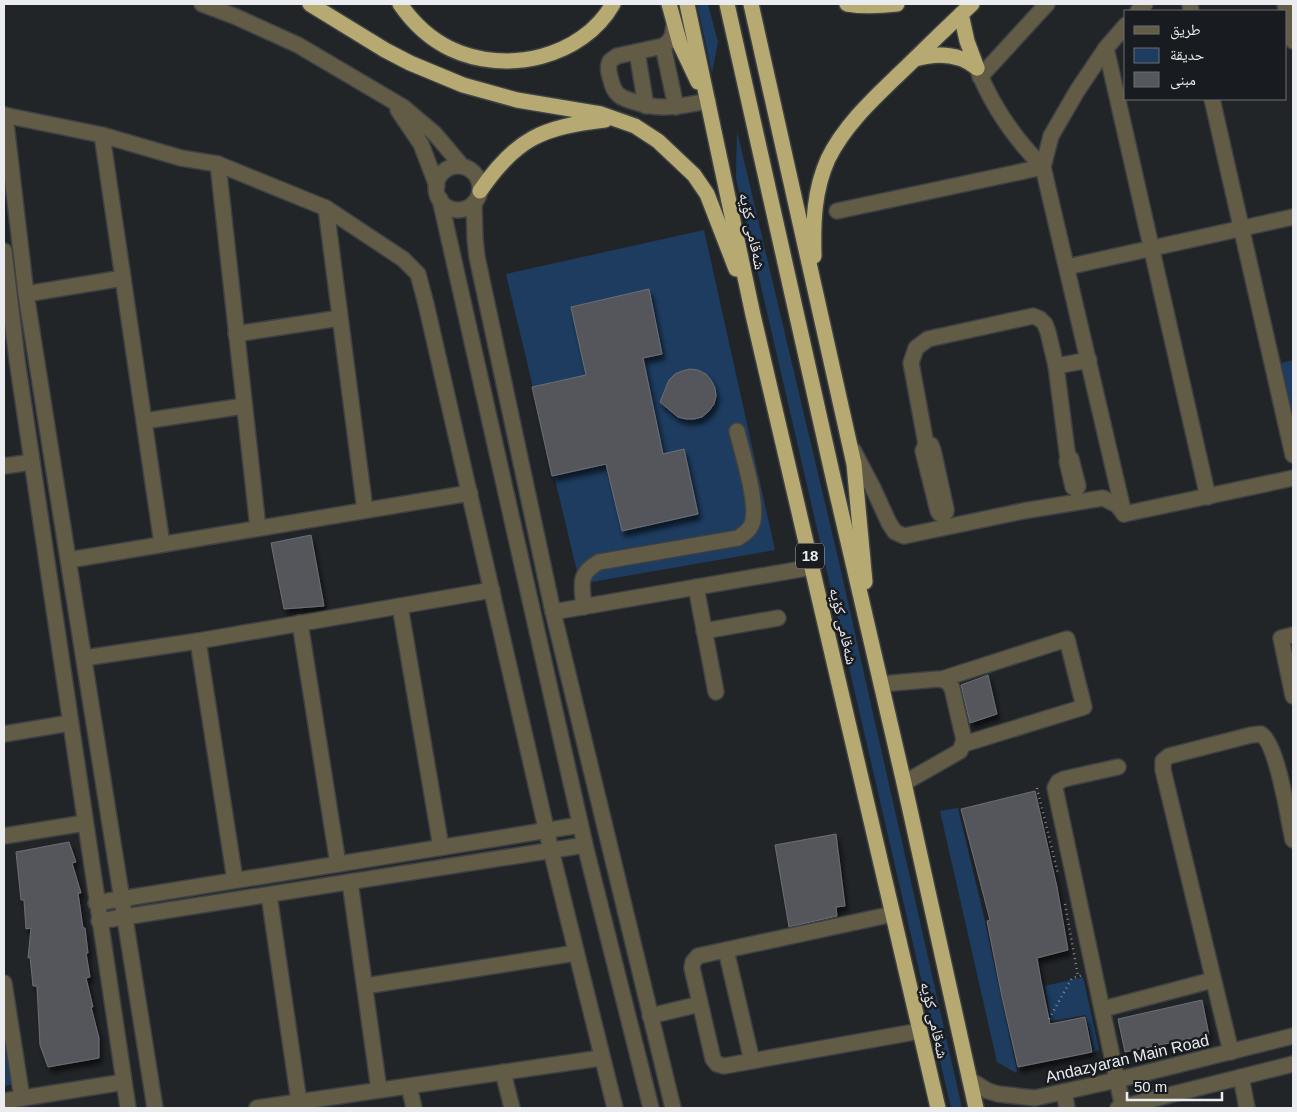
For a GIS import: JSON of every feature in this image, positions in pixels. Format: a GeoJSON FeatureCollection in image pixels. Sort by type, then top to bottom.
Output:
{"type":"FeatureCollection","features":[{"type":"Feature","properties":{"kind":"highway"},"geometry":{"type":"LineString","coordinates":[[310,4],[385,50],[445,78],[517,100],[616,118],[636,126],[658,141],[694,175],[707,194],[753,315]]}},
{"type":"Feature","properties":{"kind":"highway"},"geometry":{"type":"LineString","coordinates":[[400,4],[409,17],[422,29],[451,49],[485,59],[518,60],[548,54],[576,41],[600,22],[613,4]]}},
{"type":"Feature","properties":{"kind":"highway"},"geometry":{"type":"LineString","coordinates":[[669,4],[687,60],[708,101]]}},
{"type":"Feature","properties":{"kind":"highway","name":"شەقامی کۆیە"},"geometry":{"type":"LineString","coordinates":[[687,4],[753,315],[938,1108]]}},
{"type":"Feature","properties":{"kind":"highway","name":"شەقامی کۆیە"},"geometry":{"type":"LineString","coordinates":[[727,4],[976,1108]]}},
{"type":"Feature","properties":{"kind":"highway"},"geometry":{"type":"LineString","coordinates":[[751,4],[851,446],[856,482],[868,628]]}},
{"type":"Feature","properties":{"kind":"highway"},"geometry":{"type":"LineString","coordinates":[[847,4],[881,6],[897,4]]}},
{"type":"Feature","properties":{"kind":"highway"},"geometry":{"type":"LineString","coordinates":[[816,287],[814,208],[828,159],[857,116],[972,4]]}},
{"type":"Feature","properties":{"kind":"highway"},"geometry":{"type":"LineString","coordinates":[[961,14],[967,41],[978,72]]}},
{"type":"Feature","properties":{"kind":"highway"},"geometry":{"type":"LineString","coordinates":[[915,59],[945,55],[970,62],[978,72]]}},
{"type":"Feature","properties":{"kind":"highway"},"geometry":{"type":"LineString","coordinates":[[477,197],[508,156],[532,137],[551,129],[574,123],[616,118]]}},
{"type":"Feature","properties":{"kind":"street"},"geometry":{"type":"LineString","coordinates":[[202,4],[234,16],[298,45],[403,107],[430,129],[462,166],[474,172],[480,184],[477,197],[475,239],[477,257],[553,612],[673,1108]]}},
{"type":"Feature","properties":{"kind":"street"},"geometry":{"type":"LineString","coordinates":[[1043,167],[1023,147],[1006,125],[992,102],[978,72],[1047,4]]}},
{"type":"Feature","properties":{"kind":"street"},"geometry":{"type":"LineString","coordinates":[[1287,13],[1293,41]]}},
{"type":"Feature","properties":{"kind":"street"},"geometry":{"type":"LineString","coordinates":[[674,23],[672,39],[663,46],[613,58],[608,70],[612,87],[616,94],[622,98],[646,106],[666,108],[708,101]]}},
{"type":"Feature","properties":{"kind":"street"},"geometry":{"type":"LineString","coordinates":[[1124,27],[1106,48],[1077,91],[1051,136],[1043,167],[1124,514]]}},
{"type":"Feature","properties":{"kind":"street"},"geometry":{"type":"LineString","coordinates":[[663,46],[676,107]]}},
{"type":"Feature","properties":{"kind":"street"},"geometry":{"type":"LineString","coordinates":[[1106,48],[1208,497]]}},
{"type":"Feature","properties":{"kind":"street"},"geometry":{"type":"LineString","coordinates":[[637,52],[646,106]]}},
{"type":"Feature","properties":{"kind":"street"},"geometry":{"type":"LineString","coordinates":[[385,96],[400,112],[417,137],[427,157],[438,193],[580,824],[651,1108]]}},
{"type":"Feature","properties":{"kind":"street"},"geometry":{"type":"LineString","coordinates":[[1212,100],[1293,455]]}},
{"type":"Feature","properties":{"kind":"street"},"geometry":{"type":"LineString","coordinates":[[155,1108],[26,294],[4,115],[102,135],[181,158],[218,164],[326,208],[403,259],[418,274],[547,830],[614,1108]]}},
{"type":"Feature","properties":{"kind":"street"},"geometry":{"type":"LineString","coordinates":[[102,135],[162,544]]}},
{"type":"Feature","properties":{"kind":"street"},"geometry":{"type":"LineString","coordinates":[[218,164],[258,528]]}},
{"type":"Feature","properties":{"kind":"street"},"geometry":{"type":"LineString","coordinates":[[462,166],[448,169],[438,179],[438,193],[448,207],[453,209],[465,209],[477,197]]}},
{"type":"Feature","properties":{"kind":"street"},"geometry":{"type":"LineString","coordinates":[[838,211],[1043,167]]}},
{"type":"Feature","properties":{"kind":"street"},"geometry":{"type":"LineString","coordinates":[[326,208],[365,510]]}},
{"type":"Feature","properties":{"kind":"street"},"geometry":{"type":"LineString","coordinates":[[1067,267],[1293,217]]}},
{"type":"Feature","properties":{"kind":"street"},"geometry":{"type":"LineString","coordinates":[[4,251],[10,361],[32,462],[84,823],[128,1108]]}},
{"type":"Feature","properties":{"kind":"street"},"geometry":{"type":"LineString","coordinates":[[26,294],[123,278]]}},
{"type":"Feature","properties":{"kind":"street"},"geometry":{"type":"LineString","coordinates":[[926,444],[911,363],[916,348],[921,342],[928,338],[1033,316],[1045,324],[1056,366],[1068,458]]}},
{"type":"Feature","properties":{"kind":"street"},"geometry":{"type":"LineString","coordinates":[[236,334],[340,318]]}},
{"type":"Feature","properties":{"kind":"street"},"geometry":{"type":"LineString","coordinates":[[1056,366],[1089,360]]}},
{"type":"Feature","properties":{"kind":"street"},"geometry":{"type":"LineString","coordinates":[[144,422],[244,406]]}},
{"type":"Feature","properties":{"kind":"street"},"geometry":{"type":"LineString","coordinates":[[584,607],[583,575],[599,562],[738,538],[747,532],[751,526],[754,510],[737,432]]}},
{"type":"Feature","properties":{"kind":"street"},"geometry":{"type":"LineString","coordinates":[[851,446],[894,532],[904,536],[1103,498],[1117,505],[1124,514]]}},
{"type":"Feature","properties":{"kind":"street"},"geometry":{"type":"LineString","coordinates":[[4,466],[32,462]]}},
{"type":"Feature","properties":{"kind":"street"},"geometry":{"type":"LineString","coordinates":[[1124,514],[1293,478]]}},
{"type":"Feature","properties":{"kind":"street"},"geometry":{"type":"LineString","coordinates":[[68,560],[470,493]]}},
{"type":"Feature","properties":{"kind":"street"},"geometry":{"type":"LineString","coordinates":[[553,612],[813,567]]}},
{"type":"Feature","properties":{"kind":"street"},"geometry":{"type":"LineString","coordinates":[[696,587],[716,692]]}},
{"type":"Feature","properties":{"kind":"street"},"geometry":{"type":"LineString","coordinates":[[84,658],[198,641],[492,590]]}},
{"type":"Feature","properties":{"kind":"street"},"geometry":{"type":"LineString","coordinates":[[400,606],[441,847]]}},
{"type":"Feature","properties":{"kind":"street"},"geometry":{"type":"LineString","coordinates":[[704,631],[778,618]]}},
{"type":"Feature","properties":{"kind":"street"},"geometry":{"type":"LineString","coordinates":[[300,623],[338,864]]}},
{"type":"Feature","properties":{"kind":"street"},"geometry":{"type":"LineString","coordinates":[[1293,635],[1280,638],[1293,696]]}},
{"type":"Feature","properties":{"kind":"street"},"geometry":{"type":"LineString","coordinates":[[881,684],[942,679],[1066,639],[1084,707],[964,744]]}},
{"type":"Feature","properties":{"kind":"street"},"geometry":{"type":"LineString","coordinates":[[198,641],[235,880]]}},
{"type":"Feature","properties":{"kind":"street"},"geometry":{"type":"LineString","coordinates":[[904,783],[960,751],[964,744],[952,688],[942,679]]}},
{"type":"Feature","properties":{"kind":"street"},"geometry":{"type":"LineString","coordinates":[[4,734],[70,724]]}},
{"type":"Feature","properties":{"kind":"street"},"geometry":{"type":"LineString","coordinates":[[1230,1052],[1163,770],[1163,761],[1170,756],[1261,734],[1268,740],[1274,753],[1293,840]]}},
{"type":"Feature","properties":{"kind":"street"},"geometry":{"type":"LineString","coordinates":[[1118,767],[1064,779],[1058,782],[1055,788],[1103,1009],[1121,1108],[1293,1064]]}},
{"type":"Feature","properties":{"kind":"street"},"geometry":{"type":"LineString","coordinates":[[4,836],[84,823]]}},
{"type":"Feature","properties":{"kind":"street"},"geometry":{"type":"LineString","coordinates":[[96,903],[580,824]]}},
{"type":"Feature","properties":{"kind":"street"},"geometry":{"type":"LineString","coordinates":[[99,921],[585,845]]}},
{"type":"Feature","properties":{"kind":"street"},"geometry":{"type":"LineString","coordinates":[[350,882],[379,1090]]}},
{"type":"Feature","properties":{"kind":"street"},"geometry":{"type":"LineString","coordinates":[[269,895],[299,1102]]}},
{"type":"Feature","properties":{"kind":"street"},"geometry":{"type":"LineString","coordinates":[[893,914],[698,956],[693,962],[692,968],[700,1004],[713,1059],[717,1064],[724,1066],[920,1031]]}},
{"type":"Feature","properties":{"kind":"street"},"geometry":{"type":"LineString","coordinates":[[726,950],[752,1061]]}},
{"type":"Feature","properties":{"kind":"street"},"geometry":{"type":"LineString","coordinates":[[365,986],[576,953]]}},
{"type":"Feature","properties":{"kind":"street"},"geometry":{"type":"LineString","coordinates":[[1103,1009],[1214,980]]}},
{"type":"Feature","properties":{"kind":"street"},"geometry":{"type":"LineString","coordinates":[[4,983],[22,1098]]}},
{"type":"Feature","properties":{"kind":"street"},"geometry":{"type":"LineString","coordinates":[[650,1016],[700,1004]]}},
{"type":"Feature","properties":{"kind":"street","name":"Andazyaran Main Road"},"geometry":{"type":"LineString","coordinates":[[970,1080],[988,1091],[1009,1096],[1036,1098],[1293,1036]]}},
{"type":"Feature","properties":{"kind":"street"},"geometry":{"type":"LineString","coordinates":[[257,1108],[602,1058]]}},
{"type":"Feature","properties":{"kind":"street"},"geometry":{"type":"LineString","coordinates":[[503,1072],[512,1108]]}},
{"type":"Feature","properties":{"kind":"street"},"geometry":{"type":"LineString","coordinates":[[1241,1077],[1247,1108]]}},
{"type":"Feature","properties":{"kind":"street"},"geometry":{"type":"LineString","coordinates":[[4,1101],[124,1082]]}},
{"type":"Feature","properties":{"kind":"street"},"geometry":{"type":"LineString","coordinates":[[409,1086],[414,1108]]}},
{"type":"Feature","properties":{"kind":"street"},"geometry":{"type":"LineString","coordinates":[[1064,1092],[1067,1108]]}},
{"type":"Feature","properties":{"kind":"path"},"geometry":{"type":"LineString","coordinates":[[1038,788],[1058,874]]}},
{"type":"Feature","properties":{"kind":"path"},"geometry":{"type":"LineString","coordinates":[[1065,902],[1078,976]]}},
{"type":"Feature","properties":{"kind":"path"},"geometry":{"type":"LineString","coordinates":[[1049,1019],[1072,978],[1086,976]]}},
{"type":"Feature","properties":{"kind":"green space"},"geometry":{"type":"Polygon","coordinates":[[[697,4],[708,4],[718,42],[712,73],[697,4]]]}},
{"type":"Feature","properties":{"kind":"green space"},"geometry":{"type":"Polygon","coordinates":[[[737,131],[838,558],[962,1108],[951,1108],[736,178],[737,131]]]}},
{"type":"Feature","properties":{"kind":"green space"},"geometry":{"type":"Polygon","coordinates":[[[704,230],[775,550],[580,584],[506,274],[704,230]]]}},
{"type":"Feature","properties":{"kind":"green space"},"geometry":{"type":"Polygon","coordinates":[[[1293,360],[1293,416],[1281,363],[1293,360]]]}},
{"type":"Feature","properties":{"kind":"green space"},"geometry":{"type":"Polygon","coordinates":[[[958,808],[984,917],[1016,1073],[997,1062],[940,811],[958,808]]]}},
{"type":"Feature","properties":{"kind":"green space"},"geometry":{"type":"Polygon","coordinates":[[[1083,977],[1099,1050],[1094,1052],[1086,1015],[1051,1021],[1045,986],[1083,977]]]}},
{"type":"Feature","properties":{"kind":"green space"},"geometry":{"type":"Polygon","coordinates":[[[4,1012],[15,1084],[4,1086],[4,1012]]]}},
{"type":"Feature","properties":{"kind":"building"},"geometry":{"type":"Polygon","coordinates":[[[649,289],[662,354],[643,358],[663,454],[684,449],[698,514],[622,531],[606,464],[552,476],[532,387],[586,375],[571,307],[649,289]]]}},
{"type":"Feature","properties":{"kind":"building"},"geometry":{"type":"Polygon","coordinates":[[[690,369],[706,374],[715,388],[716,396],[714,404],[702,417],[686,419],[678,417],[660,402],[669,380],[675,374],[690,369]]]}},
{"type":"Feature","properties":{"kind":"building"},"geometry":{"type":"Polygon","coordinates":[[[311,535],[324,606],[284,609],[271,543],[311,535]]]}},
{"type":"Feature","properties":{"kind":"building"},"geometry":{"type":"Polygon","coordinates":[[[988,675],[997,714],[970,723],[961,685],[988,675]]]}},
{"type":"Feature","properties":{"kind":"building"},"geometry":{"type":"Polygon","coordinates":[[[1035,791],[1057,887],[1068,950],[1037,958],[1050,1024],[1085,1017],[1092,1052],[1018,1067],[987,921],[990,920],[961,809],[1035,791]]]}},
{"type":"Feature","properties":{"kind":"building"},"geometry":{"type":"Polygon","coordinates":[[[836,834],[845,906],[836,907],[837,916],[789,927],[775,845],[836,834]]]}},
{"type":"Feature","properties":{"kind":"building"},"geometry":{"type":"Polygon","coordinates":[[[69,842],[76,862],[72,863],[81,893],[78,893],[83,928],[85,928],[88,953],[86,953],[90,977],[86,978],[99,1038],[99,1058],[48,1067],[40,1045],[37,986],[33,986],[30,957],[28,958],[31,928],[26,929],[24,900],[21,900],[16,852],[69,842]]]}},
{"type":"Feature","properties":{"kind":"building"},"geometry":{"type":"Polygon","coordinates":[[[1202,1000],[1209,1035],[1125,1052],[1118,1019],[1202,1000]]]}}]}
